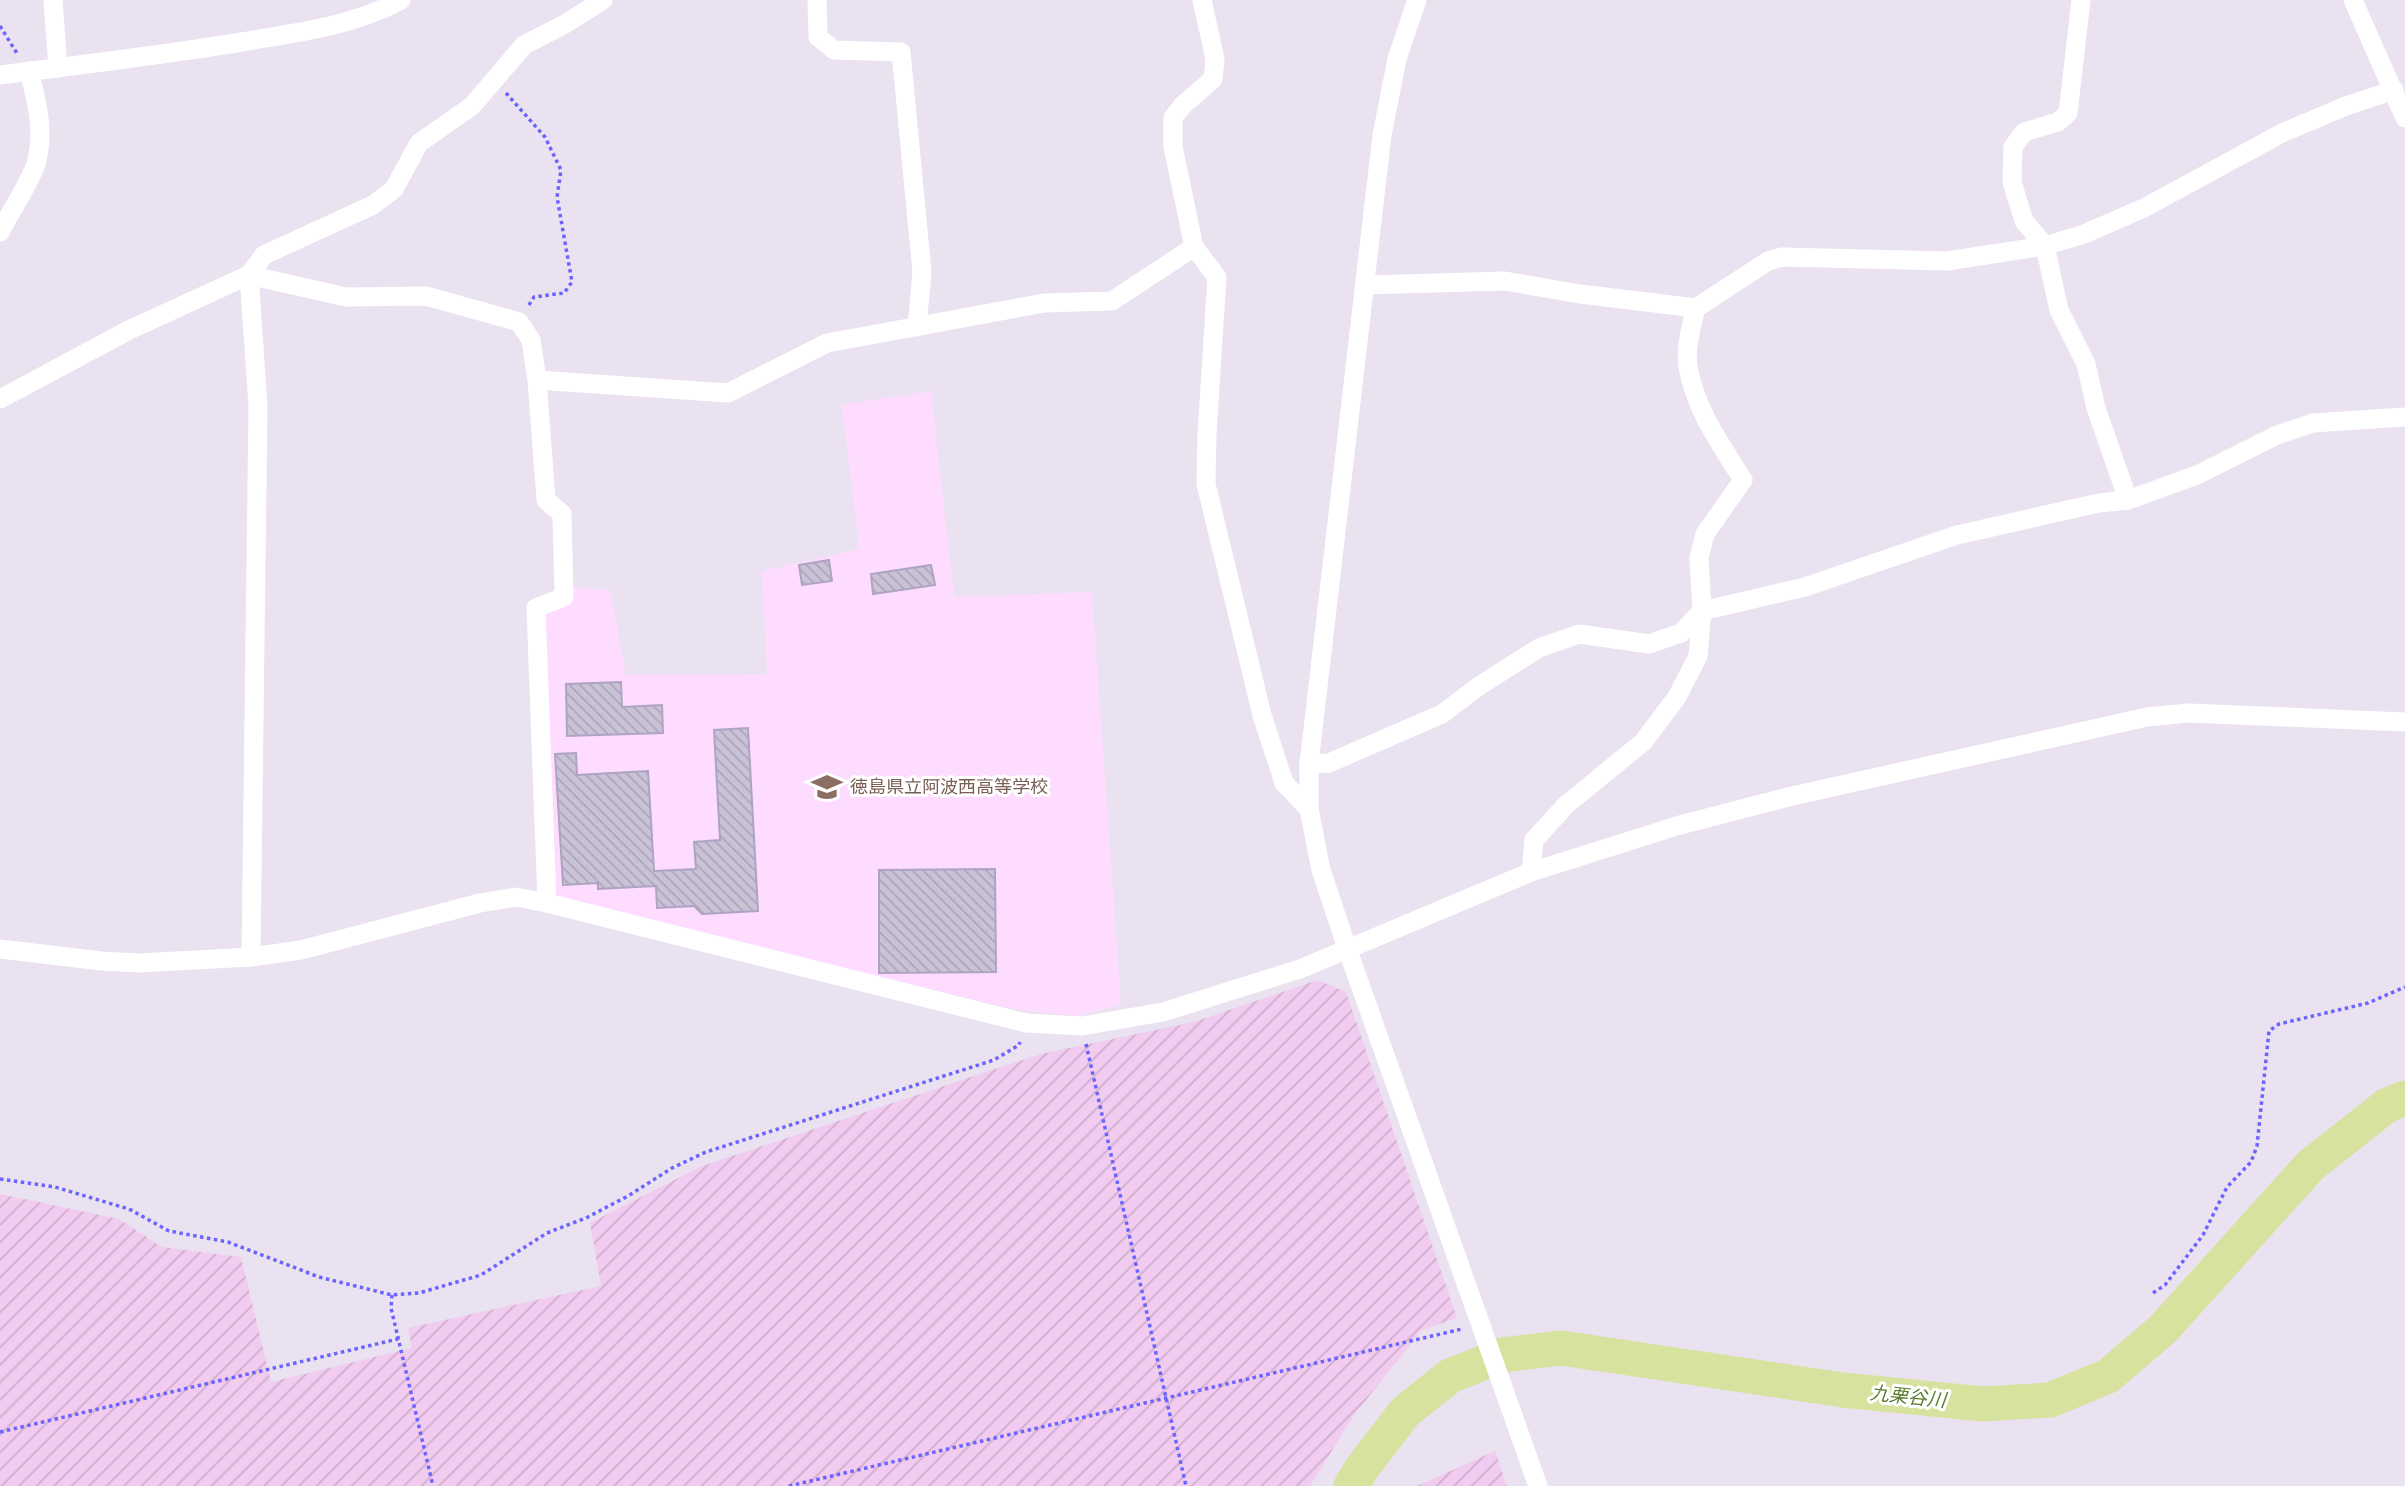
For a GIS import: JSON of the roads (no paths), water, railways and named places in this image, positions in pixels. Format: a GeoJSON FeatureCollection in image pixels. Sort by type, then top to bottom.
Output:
{"type":"FeatureCollection","features":[{"type":"Feature","properties":{"kind":"street"},"geometry":{"type":"LineString","coordinates":[[53,0],[58,68]]}},
{"type":"Feature","properties":{"kind":"street"},"geometry":{"type":"LineString","coordinates":[[0,75],[198,49],[335,26],[374,14],[401,0]]}},
{"type":"Feature","properties":{"kind":"street"},"geometry":{"type":"LineString","coordinates":[[0,399],[129,330],[249,275],[264,255],[373,205],[394,190],[419,143],[472,106],[524,45],[603,0]]}},
{"type":"Feature","properties":{"kind":"street"},"geometry":{"type":"LineString","coordinates":[[817,0],[818,37],[834,50],[901,52],[922,272],[917,327]]}},
{"type":"Feature","properties":{"kind":"street"},"geometry":{"type":"LineString","coordinates":[[1202,0],[1215,59],[1213,79],[1182,106],[1174,118],[1173,147],[1194,247],[1217,277],[1206,484],[1262,715],[1284,783],[1309,809]]}},
{"type":"Feature","properties":{"kind":"street"},"geometry":{"type":"LineString","coordinates":[[1417,0],[1397,59],[1382,135],[1308,764],[1309,809],[1321,870],[1347,948],[1538,1486]]}},
{"type":"Feature","properties":{"kind":"street"},"geometry":{"type":"LineString","coordinates":[[2081,0],[2067,113],[2058,122],[2024,132],[2012,147],[2012,182],[2024,221],[2045,246],[2059,310],[2086,364],[2096,408],[2128,500]]}},
{"type":"Feature","properties":{"kind":"street"},"geometry":{"type":"LineString","coordinates":[[2353,0],[2405,118]]}},
{"type":"Feature","properties":{"kind":"street"},"geometry":{"type":"LineString","coordinates":[[0,232],[36,165],[41,135],[39,108],[29,71]]}},
{"type":"Feature","properties":{"kind":"street"},"geometry":{"type":"LineString","coordinates":[[1365,285],[1505,281],[1580,295],[1696,308],[1768,261],[1782,257],[1947,261],[2045,246],[2084,234],[2144,208],[2282,133],[2346,106],[2394,90]]}},
{"type":"Feature","properties":{"kind":"street"},"geometry":{"type":"LineString","coordinates":[[537,380],[728,393],[827,343],[1044,303],[1112,301],[1194,247]]}},
{"type":"Feature","properties":{"kind":"street"},"geometry":{"type":"LineString","coordinates":[[249,275],[346,297],[426,296],[519,322],[531,340],[547,500],[562,514],[564,597],[536,608],[547,903]]}},
{"type":"Feature","properties":{"kind":"street"},"geometry":{"type":"LineString","coordinates":[[249,275],[258,406],[251,957]]}},
{"type":"Feature","properties":{"kind":"street"},"geometry":{"type":"LineString","coordinates":[[1531,872],[1534,840],[1566,805],[1643,742],[1677,697],[1698,656],[1702,611],[1699,558],[1705,534],[1743,480],[1702,415],[1687,366],[1690,330],[1696,308]]}},
{"type":"Feature","properties":{"kind":"street"},"geometry":{"type":"LineString","coordinates":[[1308,764],[1329,763],[1442,714],[1479,686],[1539,648],[1579,634],[1649,644],[1681,633],[1702,611],[1805,587],[1957,535],[2099,503],[2128,500],[2197,475],[2277,435],[2314,423],[2405,416]]}},
{"type":"Feature","properties":{"kind":"street"},"geometry":{"type":"LineString","coordinates":[[0,949],[139,963],[251,957],[301,950],[480,903],[516,897],[1026,1023],[1082,1026],[1163,1012],[1300,969],[1531,872],[1680,825],[1787,797],[2147,717],[2189,713],[2405,722]]}},
{"type":"Feature","properties":{"kind":"waterway","name":"九栗谷川"},"geometry":{"type":"LineString","coordinates":[[1351,1486],[1405,1412],[1450,1376],[1502,1355],[1561,1348],[1843,1390],[1983,1404],[2050,1400],[2108,1376],[2163,1329],[2311,1165],[2386,1106],[2405,1098]]}},
{"type":"Feature","properties":{"kind":"place","name":"徳島県立阿波西高等学校"},"geometry":{"type":"Point","coordinates":[827,787]}}]}
